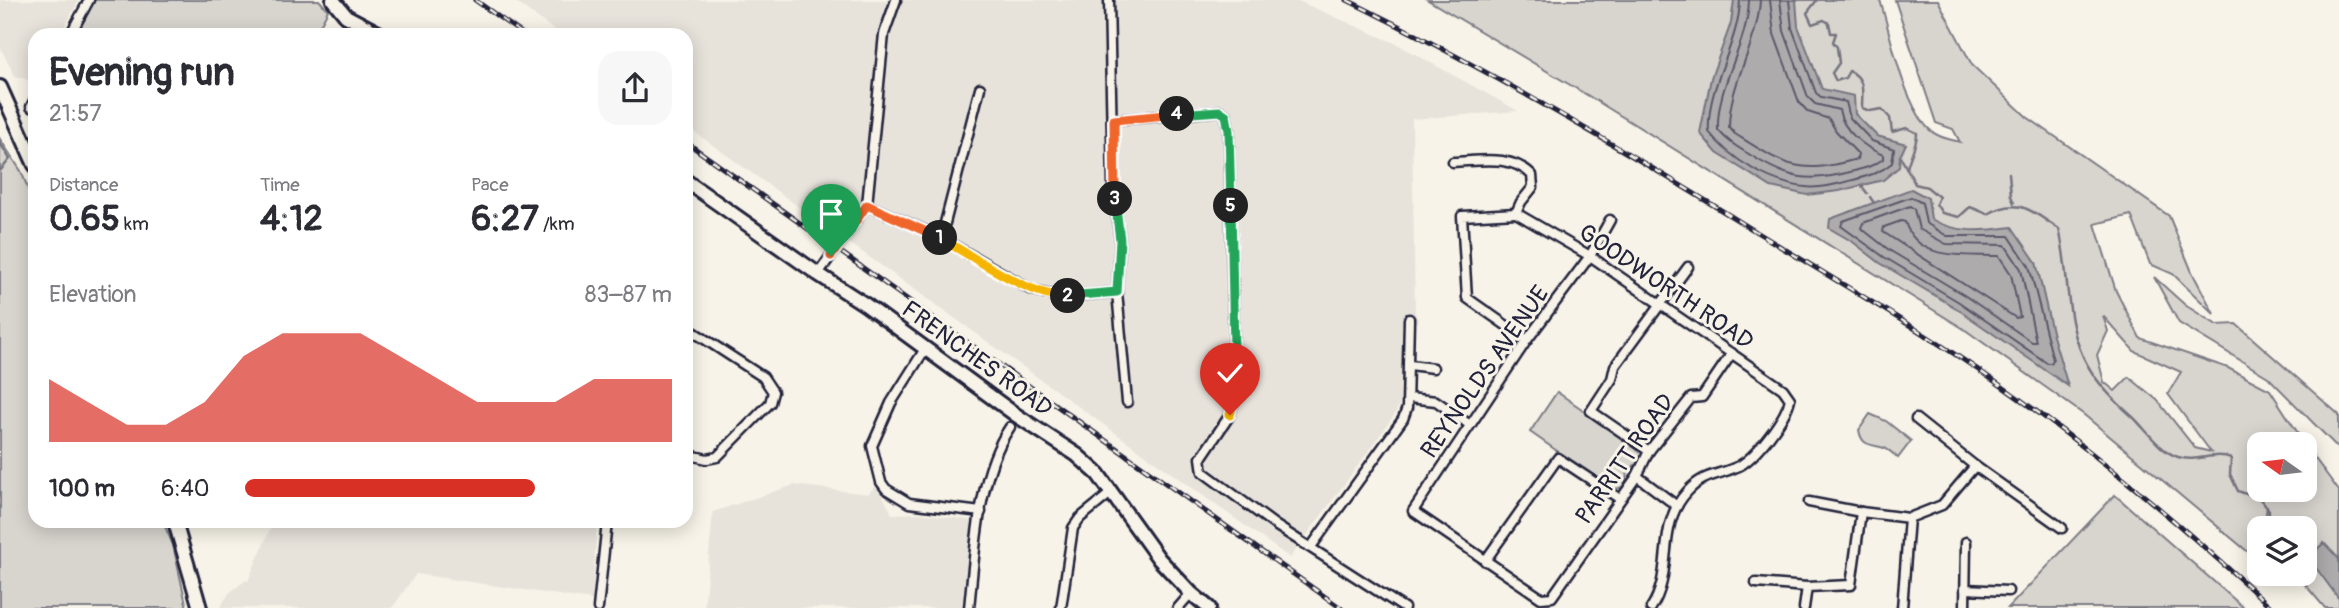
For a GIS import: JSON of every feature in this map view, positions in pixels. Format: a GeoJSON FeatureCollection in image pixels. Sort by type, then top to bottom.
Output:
{"type":"FeatureCollection","features":[{"type":"Feature","properties":{"kind":"street"},"geometry":{"type":"LineString","coordinates":[[74,28],[89,0]]}},
{"type":"Feature","properties":{"kind":"street"},"geometry":{"type":"LineString","coordinates":[[333,0],[346,16],[369,28]]}},
{"type":"Feature","properties":{"kind":"street"},"geometry":{"type":"LineString","coordinates":[[818,274],[867,205],[884,34],[896,0]]}},
{"type":"Feature","properties":{"kind":"street"},"geometry":{"type":"LineString","coordinates":[[1109,0],[1114,187],[1120,240],[1117,292],[1127,402]]}},
{"type":"Feature","properties":{"kind":"street"},"geometry":{"type":"LineString","coordinates":[[0,87],[28,149]]}},
{"type":"Feature","properties":{"kind":"street"},"geometry":{"type":"LineString","coordinates":[[937,236],[945,223],[980,88]]}},
{"type":"Feature","properties":{"kind":"street"},"geometry":{"type":"LineString","coordinates":[[1114,120],[1220,111],[1226,115],[1229,131],[1235,394],[1230,415],[1201,458],[1200,466],[1210,479],[1404,608]]}},
{"type":"Feature","properties":{"kind":"street"},"geometry":{"type":"LineString","coordinates":[[1453,162],[1516,162],[1532,174],[1532,187],[1516,213],[1462,216],[1467,298],[1527,340]]}},
{"type":"Feature","properties":{"kind":"street","name":"FRENCHES ROAD"},"geometry":{"type":"LineString","coordinates":[[693,186],[818,274],[866,304],[1016,415],[1077,455],[1098,474],[1160,559],[1191,593],[1209,608]]}},
{"type":"Feature","properties":{"kind":"street"},"geometry":{"type":"LineString","coordinates":[[867,205],[937,236],[1030,289],[1061,297],[1117,292]]}},
{"type":"Feature","properties":{"kind":"street","name":"GOODWORTH ROAD"},"geometry":{"type":"LineString","coordinates":[[1516,213],[1590,256],[1661,304],[1783,389],[1790,399],[1779,423],[1751,456],[1740,465],[1709,475],[1686,494],[1677,506]]}},
{"type":"Feature","properties":{"kind":"street","name":"REYNOLDS AVENUE"},"geometry":{"type":"LineString","coordinates":[[1485,561],[1413,510],[1527,340],[1590,256],[1610,220]]}},
{"type":"Feature","properties":{"kind":"street"},"geometry":{"type":"LineString","coordinates":[[1649,451],[1591,411],[1612,379],[1615,366],[1688,267]]}},
{"type":"Feature","properties":{"kind":"street"},"geometry":{"type":"LineString","coordinates":[[1311,547],[1403,419],[1409,398],[1409,319]]}},
{"type":"Feature","properties":{"kind":"street"},"geometry":{"type":"LineString","coordinates":[[693,332],[763,377],[773,392],[770,403],[717,457],[707,459],[693,456]]}},
{"type":"Feature","properties":{"kind":"street"},"geometry":{"type":"LineString","coordinates":[[925,349],[891,403],[872,446],[881,482],[892,493],[909,503],[981,512]]}},
{"type":"Feature","properties":{"kind":"street","name":"PARRITT ROAD"},"geometry":{"type":"LineString","coordinates":[[1485,561],[1541,598],[1555,594],[1637,476],[1649,451],[1691,398],[1702,397],[1732,353]]}},
{"type":"Feature","properties":{"kind":"street"},"geometry":{"type":"LineString","coordinates":[[1410,365],[1433,368]]}},
{"type":"Feature","properties":{"kind":"street"},"geometry":{"type":"LineString","coordinates":[[1409,398],[1436,401],[1470,425]]}},
{"type":"Feature","properties":{"kind":"street"},"geometry":{"type":"LineString","coordinates":[[1916,419],[1975,466],[2062,528]]}},
{"type":"Feature","properties":{"kind":"street"},"geometry":{"type":"LineString","coordinates":[[968,608],[981,512],[992,460],[1010,427]]}},
{"type":"Feature","properties":{"kind":"street"},"geometry":{"type":"LineString","coordinates":[[1485,561],[1558,458],[1620,499]]}},
{"type":"Feature","properties":{"kind":"street"},"geometry":{"type":"LineString","coordinates":[[1809,502],[1861,512],[1909,517],[1942,505],[1975,466]]}},
{"type":"Feature","properties":{"kind":"street"},"geometry":{"type":"LineString","coordinates":[[1637,476],[1677,506],[1668,524],[1661,588],[1651,608]]}},
{"type":"Feature","properties":{"kind":"street"},"geometry":{"type":"LineString","coordinates":[[1061,608],[1073,528],[1080,518],[1112,492]]}},
{"type":"Feature","properties":{"kind":"street"},"geometry":{"type":"LineString","coordinates":[[1756,583],[1807,587],[1851,585],[1861,512]]}},
{"type":"Feature","properties":{"kind":"street"},"geometry":{"type":"LineString","coordinates":[[1902,608],[1909,517]]}},
{"type":"Feature","properties":{"kind":"street"},"geometry":{"type":"LineString","coordinates":[[177,528],[200,608]]}},
{"type":"Feature","properties":{"kind":"street"},"geometry":{"type":"LineString","coordinates":[[598,608],[606,528]]}},
{"type":"Feature","properties":{"kind":"street"},"geometry":{"type":"LineString","coordinates":[[1965,608],[1966,542]]}},
{"type":"Feature","properties":{"kind":"street"},"geometry":{"type":"LineString","coordinates":[[1804,608],[1807,587]]}},
{"type":"Feature","properties":{"kind":"street"},"geometry":{"type":"LineString","coordinates":[[1965,589],[2008,590]]}},
{"type":"Feature","properties":{"kind":"street"},"geometry":{"type":"LineString","coordinates":[[1178,608],[1191,593]]}},
{"type":"Feature","properties":{"kind":"shaded area"},"geometry":{"type":"Polygon","coordinates":[[[0,0],[79,0],[64,28],[28,28],[28,81],[16,78],[0,47],[0,0]]]}},
{"type":"Feature","properties":{"kind":"shaded area"},"geometry":{"type":"Polygon","coordinates":[[[94,0],[319,0],[328,10],[319,28],[78,28],[94,0]]]}},
{"type":"Feature","properties":{"kind":"shaded area"},"geometry":{"type":"Polygon","coordinates":[[[513,0],[1296,0],[1397,44],[1518,111],[1412,119],[1415,313],[1419,322],[1402,323],[1402,398],[1395,414],[1290,558],[693,131],[693,28],[551,28],[513,0]]]}},
{"type":"Feature","properties":{"kind":"shaded area"},"geometry":{"type":"Polygon","coordinates":[[[1428,0],[1880,0],[1898,66],[1917,113],[1933,133],[1960,142],[1953,129],[1936,123],[1895,0],[1938,0],[1972,65],[2027,117],[2169,216],[2192,272],[2214,314],[2173,274],[2150,264],[2131,215],[2095,224],[2116,291],[2140,338],[2228,368],[2270,390],[2297,432],[2247,432],[2247,502],[2317,502],[2317,461],[2339,491],[2339,608],[2325,608],[2306,586],[2317,586],[2317,516],[2269,516],[2267,505],[2266,516],[2247,516],[2247,551],[2083,414],[1964,329],[1592,98],[1428,0]],[[2103,316],[2108,331],[2097,355],[2104,382],[2115,391],[2129,377],[2157,400],[2195,448],[2211,452],[2168,394],[2181,372],[2134,351],[2103,316]]]}},
{"type":"Feature","properties":{"kind":"shaded area"},"geometry":{"type":"Polygon","coordinates":[[[0,139],[21,171],[28,188],[28,528],[166,528],[173,545],[187,608],[0,608],[0,139]]]}},
{"type":"Feature","properties":{"kind":"shaded area"},"geometry":{"type":"Polygon","coordinates":[[[2154,277],[2185,305],[2217,325],[2236,324],[2337,413],[2339,449],[2268,377],[2179,323],[2154,277]]]}},
{"type":"Feature","properties":{"kind":"shaded area"},"geometry":{"type":"Polygon","coordinates":[[[1557,392],[1642,450],[1640,459],[1629,472],[1623,487],[1613,490],[1530,432],[1557,392]]]}},
{"type":"Feature","properties":{"kind":"shaded area"},"geometry":{"type":"Polygon","coordinates":[[[1870,414],[1886,421],[1911,441],[1898,458],[1888,450],[1868,444],[1862,439],[1859,430],[1870,414]]]}},
{"type":"Feature","properties":{"kind":"shaded area"},"geometry":{"type":"Polygon","coordinates":[[[877,484],[892,514],[921,513],[975,521],[965,608],[704,608],[713,512],[794,485],[868,494],[877,484]]]}},
{"type":"Feature","properties":{"kind":"shaded area"},"geometry":{"type":"Polygon","coordinates":[[[2115,495],[2244,608],[2008,608],[2115,495]]]}},
{"type":"Feature","properties":{"kind":"shaded area"},"geometry":{"type":"Polygon","coordinates":[[[270,528],[597,528],[592,600],[416,574],[392,608],[220,608],[229,593],[248,581],[270,528]]]}},
{"type":"Feature","properties":{"kind":"water"},"geometry":{"type":"Polygon","coordinates":[[[1734,0],[1796,0],[1798,26],[1822,89],[1854,96],[1855,114],[1877,136],[1906,144],[1900,156],[1899,167],[1883,180],[1839,191],[1807,195],[1771,187],[1717,153],[1700,133],[1711,78],[1731,23],[1734,0]]]}},
{"type":"Feature","properties":{"kind":"water"},"geometry":{"type":"Polygon","coordinates":[[[1911,189],[1928,198],[1931,219],[1941,224],[1970,230],[2012,227],[2036,262],[2068,386],[1956,308],[1880,263],[1829,228],[1830,219],[1911,189]]]}},
{"type":"Feature","properties":{"kind":"water"},"geometry":{"type":"Polygon","coordinates":[[[2324,543],[2339,559],[2339,599],[2317,569],[2317,549],[2324,543]]]}},
{"type":"Feature","properties":{"kind":"waterway"},"geometry":{"type":"LineString","coordinates":[[1817,0],[1807,13],[1812,24],[1824,20],[1829,23],[1831,33],[1836,33],[1833,42],[1837,47],[1839,63],[1832,73],[1836,81],[1845,78],[1849,71],[1854,74],[1862,86],[1862,108],[1870,111],[1882,109],[1890,118],[1892,132],[1907,128],[1917,133],[1907,169]]}},
{"type":"Feature","properties":{"kind":"waterway"},"geometry":{"type":"LineString","coordinates":[[0,143],[10,159],[0,171]]}},
{"type":"Feature","properties":{"kind":"waterway"},"geometry":{"type":"LineString","coordinates":[[1900,156],[1915,184],[1927,187],[1939,197],[1936,204],[1942,213],[1959,217],[1970,207],[1988,214],[2009,206],[2017,206],[2033,212],[2059,229],[2071,317],[2080,350],[2093,374],[2115,400],[2171,454],[2192,459],[2218,456],[2231,458],[2230,474],[2238,491],[2260,499],[2269,510],[2269,516]]}},
{"type":"Feature","properties":{"kind":"waterway"},"geometry":{"type":"LineString","coordinates":[[2009,173],[2014,203]]}},
{"type":"Feature","properties":{"kind":"waterway"},"geometry":{"type":"LineString","coordinates":[[1861,185],[1867,193]]}},
{"type":"Feature","properties":{"kind":"waterway"},"geometry":{"type":"LineString","coordinates":[[1870,197],[1874,203]]}},
{"type":"Feature","properties":{"kind":"railway"},"geometry":{"type":"LineString","coordinates":[[475,0],[514,28]]}},
{"type":"Feature","properties":{"kind":"railway"},"geometry":{"type":"LineString","coordinates":[[1347,0],[1452,54],[1605,140],[1959,357],[2001,385],[2121,476],[2272,608]]}},
{"type":"Feature","properties":{"kind":"railway"},"geometry":{"type":"LineString","coordinates":[[693,147],[1341,608]]}},
{"type":"Feature","properties":{"kind":"route"},"geometry":{"type":"LineString","coordinates":[[831,256],[867,205],[937,236],[1030,289],[1061,297],[1117,292],[1120,240],[1114,187],[1114,120],[1220,111],[1226,115],[1229,131],[1233,241],[1235,394],[1230,415]]}}]}
